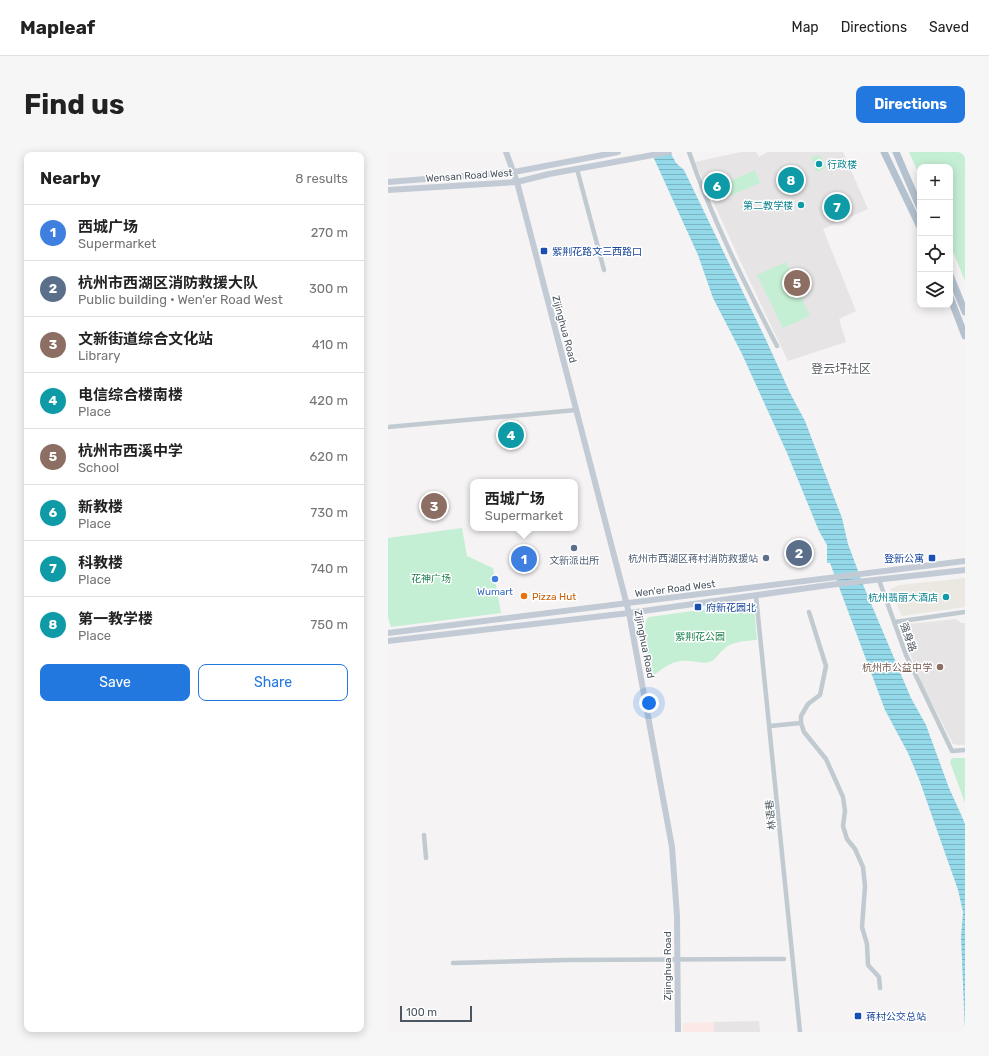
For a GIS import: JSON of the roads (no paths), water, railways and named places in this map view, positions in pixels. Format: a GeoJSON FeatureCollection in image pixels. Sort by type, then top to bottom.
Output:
{"type":"FeatureCollection","features":[{"type":"Feature","properties":{"kind":"main road","name":"Zijinghua Road"},"geometry":{"type":"LineString","coordinates":[[506,152],[517,182],[630,613],[670,830],[676,893],[678,1032]]}},
{"type":"Feature","properties":{"kind":"main road","name":"Wensan Road West"},"geometry":{"type":"LineString","coordinates":[[388,182],[514,172],[618,152]]}},
{"type":"Feature","properties":{"kind":"main road","name":"Wensan Road West"},"geometry":{"type":"LineString","coordinates":[[388,190],[517,182],[669,152]]}},
{"type":"Feature","properties":{"kind":"main road"},"geometry":{"type":"LineString","coordinates":[[884,152],[917,221]]}},
{"type":"Feature","properties":{"kind":"main road"},"geometry":{"type":"LineString","coordinates":[[896,152],[917,201]]}},
{"type":"Feature","properties":{"kind":"main road"},"geometry":{"type":"LineString","coordinates":[[953,282],[965,312]]}},
{"type":"Feature","properties":{"kind":"main road"},"geometry":{"type":"LineString","coordinates":[[953,305],[965,336]]}},
{"type":"Feature","properties":{"kind":"main road","name":"Wen'er Road West"},"geometry":{"type":"LineString","coordinates":[[388,632],[627,604],[965,561]]}},
{"type":"Feature","properties":{"kind":"main road","name":"Wen'er Road West"},"geometry":{"type":"LineString","coordinates":[[388,641],[630,613],[829,585],[965,570]]}},
{"type":"Feature","properties":{"kind":"street"},"geometry":{"type":"LineString","coordinates":[[689,152],[696,172],[722,231],[777,346]]}},
{"type":"Feature","properties":{"kind":"street"},"geometry":{"type":"LineString","coordinates":[[577,169],[604,270]]}},
{"type":"Feature","properties":{"kind":"street"},"geometry":{"type":"LineString","coordinates":[[388,427],[576,410]]}},
{"type":"Feature","properties":{"kind":"street","name":"强身路"},"geometry":{"type":"LineString","coordinates":[[879,580],[915,677],[952,750],[965,750]]}},
{"type":"Feature","properties":{"kind":"street","name":"林语巷"},"geometry":{"type":"LineString","coordinates":[[756,596],[800,1032]]}},
{"type":"Feature","properties":{"kind":"street"},"geometry":{"type":"LineString","coordinates":[[810,612],[826,666],[820,695],[808,704],[802,716],[801,723],[804,732],[826,759],[843,797],[845,811],[843,826],[846,839],[855,850],[863,867],[865,886],[862,927],[867,944],[868,965],[879,977],[880,988]]}},
{"type":"Feature","properties":{"kind":"street"},"geometry":{"type":"LineString","coordinates":[[895,622],[965,612]]}},
{"type":"Feature","properties":{"kind":"street"},"geometry":{"type":"LineString","coordinates":[[770,726],[801,723]]}},
{"type":"Feature","properties":{"kind":"street"},"geometry":{"type":"LineString","coordinates":[[424,835],[426,858]]}},
{"type":"Feature","properties":{"kind":"street"},"geometry":{"type":"LineString","coordinates":[[453,963],[678,959],[784,959]]}},
{"type":"Feature","properties":{"kind":"water"},"geometry":{"type":"Polygon","coordinates":[[[651,152],[670,152],[676,163],[684,170],[790,393],[805,421],[842,518],[848,544],[864,587],[911,698],[926,725],[949,788],[965,824],[965,1032],[961,937],[963,912],[958,890],[919,779],[908,753],[885,710],[830,563],[827,563],[827,545],[819,531],[787,453],[742,354],[713,298],[698,255],[651,152]]]}},
{"type":"Feature","properties":{"kind":"place","name":"行政楼"},"geometry":{"type":"Point","coordinates":[819,164]}},
{"type":"Feature","properties":{"kind":"place","name":"第一教学楼"},"geometry":{"type":"Point","coordinates":[791,180]}},
{"type":"Feature","properties":{"kind":"place","name":"新教楼"},"geometry":{"type":"Point","coordinates":[717,186]}},
{"type":"Feature","properties":{"kind":"place","name":"第二教学楼"},"geometry":{"type":"Point","coordinates":[801,205]}},
{"type":"Feature","properties":{"kind":"place","name":"科教楼"},"geometry":{"type":"Point","coordinates":[837,207]}},
{"type":"Feature","properties":{"kind":"place","name":"紫荆花路文三西路口"},"geometry":{"type":"Point","coordinates":[544,251]}},
{"type":"Feature","properties":{"kind":"place","name":"杭州市西溪中学"},"geometry":{"type":"Point","coordinates":[797,283]}},
{"type":"Feature","properties":{"kind":"place","name":"电信综合楼南楼"},"geometry":{"type":"Point","coordinates":[511,435]}},
{"type":"Feature","properties":{"kind":"place","name":"文新街道综合文化站"},"geometry":{"type":"Point","coordinates":[434,506]}},
{"type":"Feature","properties":{"kind":"place","name":"文新派出所"},"geometry":{"type":"Point","coordinates":[574,548]}},
{"type":"Feature","properties":{"kind":"place","name":"杭州市西湖区消防救援大队"},"geometry":{"type":"Point","coordinates":[799,553]}},
{"type":"Feature","properties":{"kind":"place","name":"杭州市西湖区蒋村消防救援站"},"geometry":{"type":"Point","coordinates":[766,558]}},
{"type":"Feature","properties":{"kind":"place","name":"登新公寓"},"geometry":{"type":"Point","coordinates":[932,558]}},
{"type":"Feature","properties":{"kind":"place","name":"西城广场"},"geometry":{"type":"Point","coordinates":[524,559]}},
{"type":"Feature","properties":{"kind":"place","name":"Wumart"},"geometry":{"type":"Point","coordinates":[495,579]}},
{"type":"Feature","properties":{"kind":"place","name":"Pizza Hut"},"geometry":{"type":"Point","coordinates":[524,596]}},
{"type":"Feature","properties":{"kind":"place","name":"杭州翡丽大酒店"},"geometry":{"type":"Point","coordinates":[946,597]}},
{"type":"Feature","properties":{"kind":"place","name":"府新花园北"},"geometry":{"type":"Point","coordinates":[698,607]}},
{"type":"Feature","properties":{"kind":"place","name":"杭州市公益中学"},"geometry":{"type":"Point","coordinates":[940,667]}},
{"type":"Feature","properties":{"kind":"place","name":"蒋村公交总站"},"geometry":{"type":"Point","coordinates":[858,1016]}},
{"type":"Feature","properties":{"kind":"district","name":"登云圩社区"},"geometry":{"type":"Point","coordinates":[841,369]}},
{"type":"Feature","properties":{"kind":"park label","name":"花神广场"},"geometry":{"type":"Point","coordinates":[431,578]}},
{"type":"Feature","properties":{"kind":"park label","name":"紫荆花公园"},"geometry":{"type":"Point","coordinates":[700,636]}}]}
